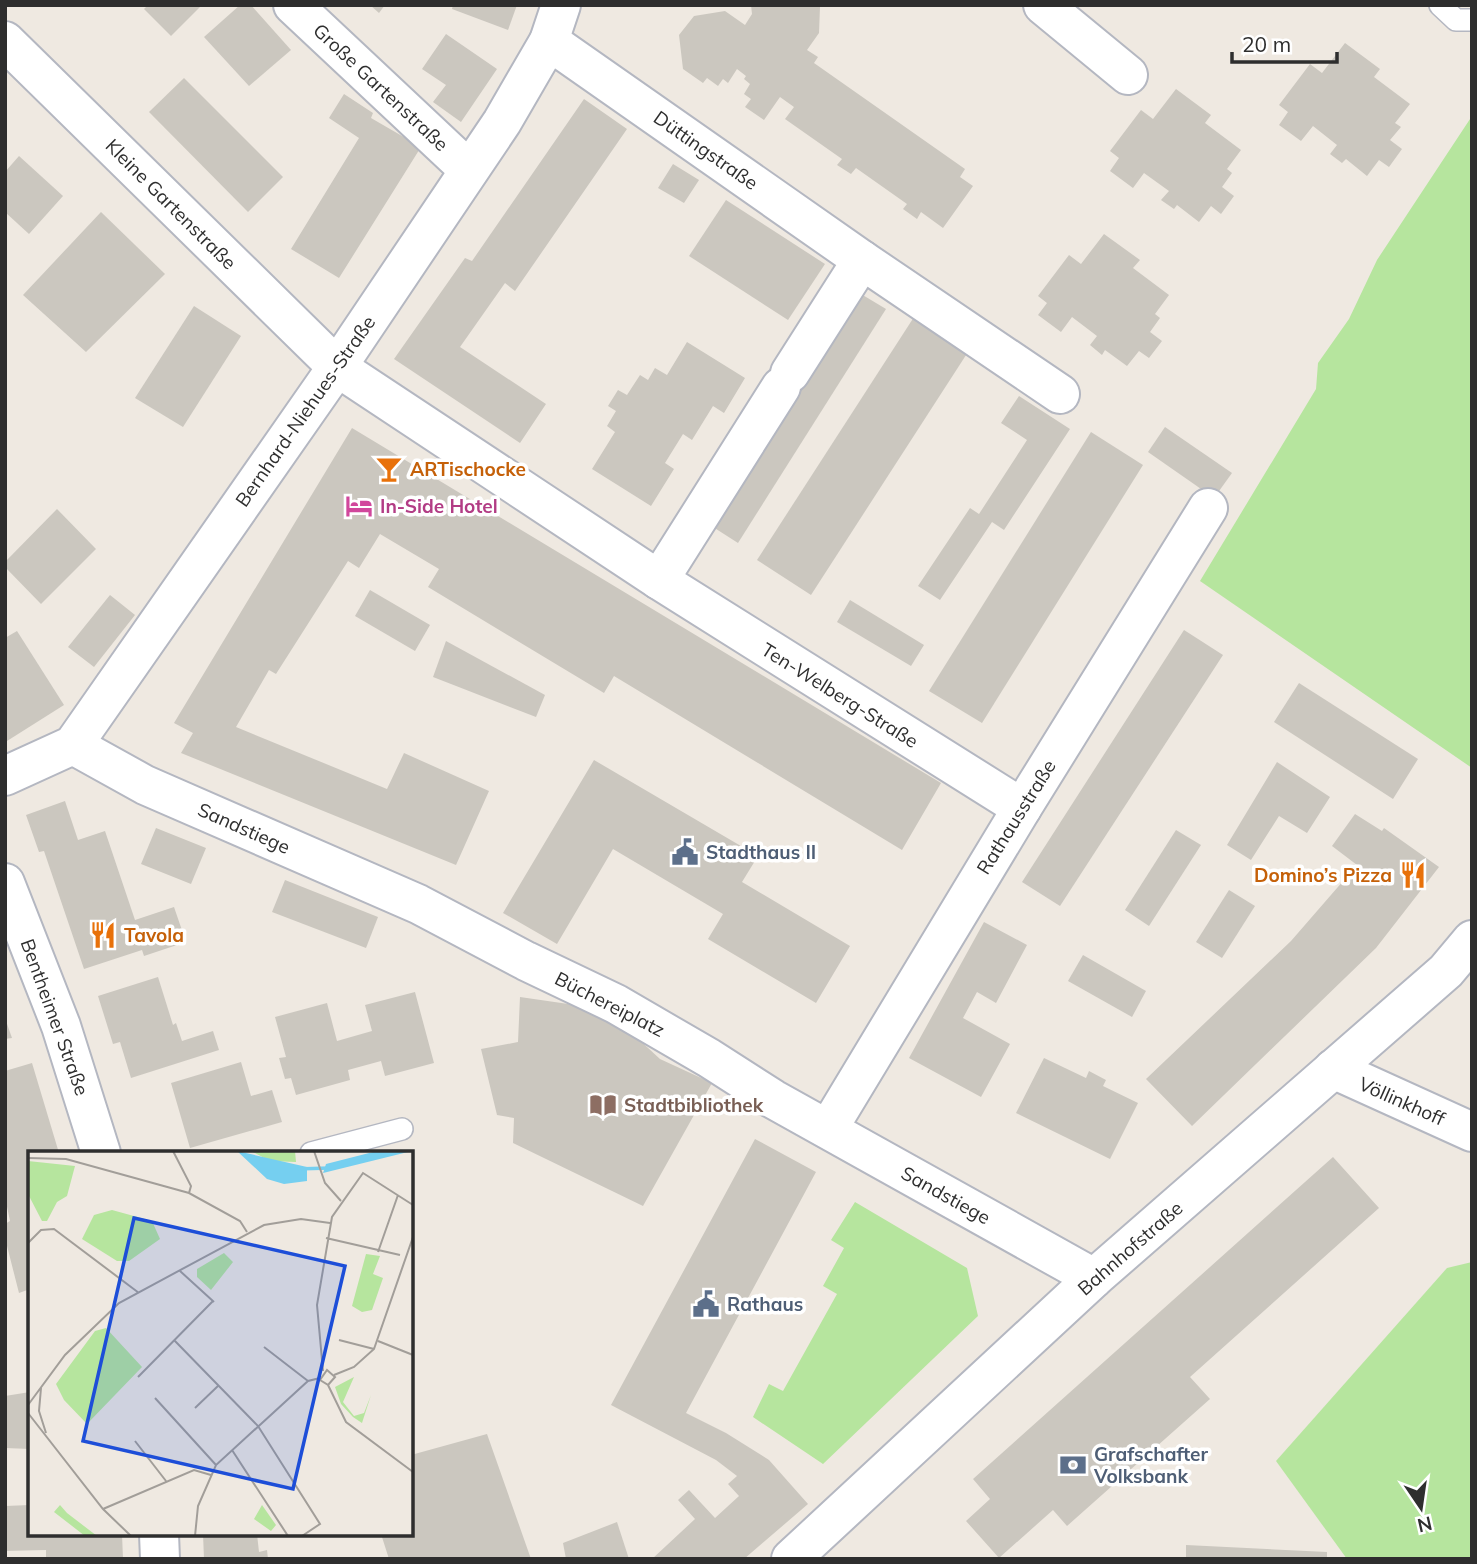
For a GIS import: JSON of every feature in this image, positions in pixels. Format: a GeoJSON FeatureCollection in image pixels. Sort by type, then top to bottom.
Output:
{"type":"FeatureCollection","features":[{"type":"Feature","properties":{"kind":"street","name":"Große Gartenstraße"},"geometry":{"type":"LineString","coordinates":[[293,5],[469,170]]}},
{"type":"Feature","properties":{"kind":"street"},"geometry":{"type":"LineString","coordinates":[[1043,5],[1128,75]]}},
{"type":"Feature","properties":{"kind":"street","name":"Bernhard-Niehues-Straße"},"geometry":{"type":"LineString","coordinates":[[73,745],[337,367],[521,93],[555,23]]}},
{"type":"Feature","properties":{"kind":"street","name":"Düttingstraße"},"geometry":{"type":"LineString","coordinates":[[555,23],[862,260],[1060,394]]}},
{"type":"Feature","properties":{"kind":"street","name":"Kleine Gartenstraße"},"geometry":{"type":"LineString","coordinates":[[5,41],[337,367]]}},
{"type":"Feature","properties":{"kind":"street"},"geometry":{"type":"LineString","coordinates":[[659,580],[862,260]]}},
{"type":"Feature","properties":{"kind":"street","name":"Ten-Welberg-Straße"},"geometry":{"type":"LineString","coordinates":[[337,367],[659,580],[1022,807]]}},
{"type":"Feature","properties":{"kind":"street","name":"Rathausstraße"},"geometry":{"type":"LineString","coordinates":[[813,1121],[1022,807],[1208,509]]}},
{"type":"Feature","properties":{"kind":"street"},"geometry":{"type":"LineString","coordinates":[[5,776],[73,745]]}},
{"type":"Feature","properties":{"kind":"street","name":"Sandstiege"},"geometry":{"type":"LineString","coordinates":[[73,745],[145,785],[418,904]]}},
{"type":"Feature","properties":{"kind":"street","name":"Bentheimer Straße"},"geometry":{"type":"LineString","coordinates":[[5,883],[61,1026],[100,1151]]}},
{"type":"Feature","properties":{"kind":"street","name":"Büchereiplatz"},"geometry":{"type":"LineString","coordinates":[[418,904],[526,961],[616,1004],[813,1121]]}},
{"type":"Feature","properties":{"kind":"street","name":"Bahnhofstraße"},"geometry":{"type":"LineString","coordinates":[[791,1559],[1094,1278],[1446,971],[1472,940]]}},
{"type":"Feature","properties":{"kind":"street","name":"Völlinkhoff"},"geometry":{"type":"LineString","coordinates":[[1333,1069],[1472,1132]]}},
{"type":"Feature","properties":{"kind":"street","name":"Sandstiege"},"geometry":{"type":"LineString","coordinates":[[813,1121],[1094,1278]]}},
{"type":"Feature","properties":{"kind":"street"},"geometry":{"type":"LineString","coordinates":[[159,1536],[160,1559]]}},
{"type":"Feature","properties":{"kind":"lane"},"geometry":{"type":"LineString","coordinates":[[1440,5],[1456,20],[1472,20]]}},
{"type":"Feature","properties":{"kind":"lane"},"geometry":{"type":"LineString","coordinates":[[319,1151],[402,1129]]}},
{"type":"Feature","properties":{"kind":"green space"},"geometry":{"type":"Polygon","coordinates":[[[1472,116],[1472,768],[1200,581],[1316,389],[1318,363],[1349,319],[1377,260],[1472,116]]]}},
{"type":"Feature","properties":{"kind":"green space"},"geometry":{"type":"Polygon","coordinates":[[[855,1202],[967,1268],[978,1316],[823,1464],[753,1417],[769,1384],[783,1391],[837,1294],[823,1286],[844,1248],[831,1240],[855,1202]]]}},
{"type":"Feature","properties":{"kind":"green space"},"geometry":{"type":"Polygon","coordinates":[[[1472,1262],[1472,1559],[1347,1559],[1276,1461],[1447,1268],[1472,1262]]]}},
{"type":"Feature","properties":{"kind":"building"},"geometry":{"type":"Polygon","coordinates":[[[148,5],[202,5],[171,36],[144,9],[148,5]]]}},
{"type":"Feature","properties":{"kind":"building"},"geometry":{"type":"Polygon","coordinates":[[[240,5],[251,5],[291,50],[249,86],[204,37],[240,5]]]}},
{"type":"Feature","properties":{"kind":"building"},"geometry":{"type":"Polygon","coordinates":[[[370,5],[385,5],[379,13],[370,5]]]}},
{"type":"Feature","properties":{"kind":"building"},"geometry":{"type":"Polygon","coordinates":[[[453,5],[517,5],[508,30],[452,9],[453,5]]]}},
{"type":"Feature","properties":{"kind":"building"},"geometry":{"type":"Polygon","coordinates":[[[751,5],[820,7],[819,33],[807,50],[818,57],[814,63],[965,169],[960,177],[973,186],[943,228],[921,212],[917,219],[903,209],[907,204],[856,168],[851,174],[837,165],[842,159],[785,119],[794,107],[780,97],[764,120],[745,107],[751,99],[744,94],[750,84],[744,79],[746,76],[737,69],[728,83],[723,79],[718,86],[707,78],[703,83],[683,69],[679,35],[694,16],[725,11],[745,25],[752,14],[751,5]]]}},
{"type":"Feature","properties":{"kind":"building"},"geometry":{"type":"Polygon","coordinates":[[[446,34],[497,69],[461,122],[433,102],[446,85],[422,69],[446,34]]]}},
{"type":"Feature","properties":{"kind":"building"},"geometry":{"type":"Polygon","coordinates":[[[1345,43],[1380,69],[1374,77],[1410,104],[1395,123],[1401,127],[1390,140],[1402,149],[1389,167],[1379,160],[1367,176],[1346,159],[1342,163],[1330,154],[1337,145],[1313,126],[1301,141],[1279,125],[1288,112],[1279,105],[1310,64],[1322,73],[1345,43]]]}},
{"type":"Feature","properties":{"kind":"building"},"geometry":{"type":"Polygon","coordinates":[[[184,78],[283,177],[248,212],[149,112],[184,78]]]}},
{"type":"Feature","properties":{"kind":"building"},"geometry":{"type":"Polygon","coordinates":[[[1176,89],[1211,115],[1205,123],[1241,150],[1227,169],[1232,173],[1222,187],[1234,196],[1221,214],[1211,206],[1199,222],[1177,205],[1174,209],[1161,200],[1169,191],[1144,173],[1133,188],[1110,171],[1119,158],[1110,151],[1141,110],[1153,119],[1176,89]]]}},
{"type":"Feature","properties":{"kind":"building"},"geometry":{"type":"Polygon","coordinates":[[[344,94],[373,113],[371,118],[421,147],[339,278],[291,249],[359,138],[329,118],[344,94]]]}},
{"type":"Feature","properties":{"kind":"building"},"geometry":{"type":"Polygon","coordinates":[[[584,99],[627,129],[515,291],[505,283],[460,347],[546,404],[520,443],[394,359],[465,258],[472,261],[584,99]]]}},
{"type":"Feature","properties":{"kind":"building"},"geometry":{"type":"Polygon","coordinates":[[[19,156],[63,196],[29,234],[5,212],[5,172],[19,156]]]}},
{"type":"Feature","properties":{"kind":"building"},"geometry":{"type":"Polygon","coordinates":[[[673,164],[699,180],[684,203],[658,188],[673,164]]]}},
{"type":"Feature","properties":{"kind":"building"},"geometry":{"type":"Polygon","coordinates":[[[726,200],[825,264],[788,320],[689,256],[726,200]]]}},
{"type":"Feature","properties":{"kind":"building"},"geometry":{"type":"Polygon","coordinates":[[[101,212],[165,274],[86,352],[23,295],[101,212]]]}},
{"type":"Feature","properties":{"kind":"building"},"geometry":{"type":"Polygon","coordinates":[[[1104,234],[1140,260],[1133,268],[1169,295],[1155,314],[1160,318],[1150,332],[1162,341],[1149,358],[1139,351],[1127,366],[1105,350],[1102,355],[1090,345],[1097,336],[1072,317],[1061,332],[1038,315],[1047,303],[1038,296],[1069,255],[1081,264],[1104,234]]]}},
{"type":"Feature","properties":{"kind":"building"},"geometry":{"type":"Polygon","coordinates":[[[861,294],[886,309],[738,543],[713,527],[861,294]]]}},
{"type":"Feature","properties":{"kind":"building"},"geometry":{"type":"Polygon","coordinates":[[[194,306],[241,336],[183,427],[135,398],[194,306]]]}},
{"type":"Feature","properties":{"kind":"building"},"geometry":{"type":"Polygon","coordinates":[[[914,317],[968,352],[811,595],[757,560],[914,317]]]}},
{"type":"Feature","properties":{"kind":"building"},"geometry":{"type":"Polygon","coordinates":[[[687,342],[745,378],[724,413],[713,406],[692,440],[683,434],[665,463],[674,469],[651,506],[592,469],[615,432],[607,426],[616,411],[608,406],[618,390],[627,395],[640,375],[648,380],[655,368],[667,375],[687,342]]]}},
{"type":"Feature","properties":{"kind":"building"},"geometry":{"type":"Polygon","coordinates":[[[1019,396],[1070,429],[1004,530],[992,522],[940,600],[918,586],[970,508],[979,514],[1027,440],[1001,423],[1019,396]]]}},
{"type":"Feature","properties":{"kind":"building"},"geometry":{"type":"Polygon","coordinates":[[[1165,427],[1232,473],[1214,498],[1148,452],[1165,427]]]}},
{"type":"Feature","properties":{"kind":"building"},"geometry":{"type":"Polygon","coordinates":[[[352,428],[941,783],[902,850],[614,676],[604,693],[428,587],[439,569],[380,534],[359,568],[348,561],[276,674],[269,670],[236,727],[387,789],[404,753],[489,791],[456,865],[181,753],[193,733],[174,723],[352,428]]]}},
{"type":"Feature","properties":{"kind":"building"},"geometry":{"type":"Polygon","coordinates":[[[1091,432],[1143,465],[982,723],[929,691],[1091,432]]]}},
{"type":"Feature","properties":{"kind":"building"},"geometry":{"type":"Polygon","coordinates":[[[57,509],[96,549],[41,604],[5,567],[5,562],[57,509]]]}},
{"type":"Feature","properties":{"kind":"building"},"geometry":{"type":"Polygon","coordinates":[[[370,590],[430,625],[415,651],[355,616],[370,590]]]}},
{"type":"Feature","properties":{"kind":"building"},"geometry":{"type":"Polygon","coordinates":[[[110,595],[135,615],[94,667],[68,647],[110,595]]]}},
{"type":"Feature","properties":{"kind":"building"},"geometry":{"type":"Polygon","coordinates":[[[850,600],[924,645],[911,666],[837,622],[850,600]]]}},
{"type":"Feature","properties":{"kind":"building"},"geometry":{"type":"Polygon","coordinates":[[[1184,630],[1223,655],[1060,906],[1022,882],[1184,630]]]}},
{"type":"Feature","properties":{"kind":"building"},"geometry":{"type":"Polygon","coordinates":[[[17,631],[64,705],[7,741],[5,638],[17,631]]]}},
{"type":"Feature","properties":{"kind":"building"},"geometry":{"type":"Polygon","coordinates":[[[446,641],[545,695],[536,717],[433,677],[446,641]]]}},
{"type":"Feature","properties":{"kind":"building"},"geometry":{"type":"Polygon","coordinates":[[[1299,683],[1418,759],[1393,799],[1274,722],[1299,683]]]}},
{"type":"Feature","properties":{"kind":"building","name":"Stadthaus II"},"geometry":{"type":"Polygon","coordinates":[[[594,760],[758,856],[742,882],[850,946],[816,1003],[708,939],[723,914],[613,849],[557,944],[503,913],[594,760]]]}},
{"type":"Feature","properties":{"kind":"building"},"geometry":{"type":"Polygon","coordinates":[[[1277,762],[1330,797],[1307,833],[1279,816],[1251,860],[1227,845],[1277,762]]]}},
{"type":"Feature","properties":{"kind":"building"},"geometry":{"type":"Polygon","coordinates":[[[65,801],[78,840],[105,831],[135,920],[174,907],[186,942],[144,956],[142,950],[84,969],[44,851],[39,852],[26,815],[65,801]]]}},
{"type":"Feature","properties":{"kind":"building"},"geometry":{"type":"Polygon","coordinates":[[[1355,814],[1382,831],[1384,828],[1439,867],[1376,948],[1192,1126],[1146,1079],[1291,941],[1357,865],[1332,846],[1355,814]]]}},
{"type":"Feature","properties":{"kind":"building"},"geometry":{"type":"Polygon","coordinates":[[[156,828],[206,848],[191,884],[141,864],[156,828]]]}},
{"type":"Feature","properties":{"kind":"building"},"geometry":{"type":"Polygon","coordinates":[[[1176,830],[1201,845],[1149,926],[1125,910],[1176,830]]]}},
{"type":"Feature","properties":{"kind":"building"},"geometry":{"type":"Polygon","coordinates":[[[285,880],[378,917],[366,948],[272,912],[285,880]]]}},
{"type":"Feature","properties":{"kind":"building"},"geometry":{"type":"Polygon","coordinates":[[[1229,890],[1255,906],[1222,958],[1196,942],[1229,890]]]}},
{"type":"Feature","properties":{"kind":"building"},"geometry":{"type":"Polygon","coordinates":[[[984,922],[1027,945],[996,1003],[977,992],[963,1018],[1010,1044],[981,1097],[909,1058],[984,922]]]}},
{"type":"Feature","properties":{"kind":"building"},"geometry":{"type":"Polygon","coordinates":[[[1083,955],[1146,991],[1132,1017],[1068,981],[1083,955]]]}},
{"type":"Feature","properties":{"kind":"building"},"geometry":{"type":"Polygon","coordinates":[[[158,977],[173,1025],[176,1023],[182,1041],[213,1031],[219,1050],[131,1078],[120,1042],[113,1044],[98,996],[158,977]]]}},
{"type":"Feature","properties":{"kind":"building"},"geometry":{"type":"Polygon","coordinates":[[[415,992],[434,1063],[385,1076],[381,1061],[348,1070],[350,1080],[296,1095],[291,1078],[285,1079],[279,1058],[286,1057],[275,1017],[327,1003],[337,1041],[372,1031],[365,1005],[415,992]]]}},
{"type":"Feature","properties":{"kind":"building"},"geometry":{"type":"Polygon","coordinates":[[[520,997],[582,1006],[634,1035],[660,1059],[712,1083],[643,1206],[513,1143],[514,1118],[497,1115],[481,1049],[518,1042],[520,997]]]}},
{"type":"Feature","properties":{"kind":"building"},"geometry":{"type":"Polygon","coordinates":[[[6,1021],[12,1038],[5,1039],[6,1021]]]}},
{"type":"Feature","properties":{"kind":"building"},"geometry":{"type":"Polygon","coordinates":[[[1044,1058],[1086,1078],[1089,1071],[1106,1080],[1103,1086],[1138,1103],[1110,1159],[1016,1113],[1044,1058]]]}},
{"type":"Feature","properties":{"kind":"building"},"geometry":{"type":"Polygon","coordinates":[[[241,1062],[251,1096],[272,1090],[282,1122],[190,1148],[171,1083],[241,1062]]]}},
{"type":"Feature","properties":{"kind":"building"},"geometry":{"type":"Polygon","coordinates":[[[32,1063],[58,1151],[28,1151],[28,1290],[19,1293],[5,1238],[5,1224],[10,1221],[5,1197],[5,1071],[32,1063]]]}},
{"type":"Feature","properties":{"kind":"building","name":"Rathaus"},"geometry":{"type":"Polygon","coordinates":[[[755,1139],[816,1172],[686,1413],[726,1433],[769,1460],[808,1504],[744,1559],[652,1559],[695,1519],[678,1500],[689,1490],[715,1518],[739,1496],[728,1484],[737,1476],[716,1460],[611,1405],[755,1139]]]}},
{"type":"Feature","properties":{"kind":"building"},"geometry":{"type":"Polygon","coordinates":[[[1333,1157],[1379,1208],[1190,1377],[1210,1399],[1067,1526],[1053,1510],[999,1558],[966,1521],[990,1499],[973,1479],[1333,1157]]]}},
{"type":"Feature","properties":{"kind":"building"},"geometry":{"type":"Polygon","coordinates":[[[28,1392],[28,1449],[5,1448],[5,1396],[28,1392]]]}},
{"type":"Feature","properties":{"kind":"building"},"geometry":{"type":"Polygon","coordinates":[[[487,1434],[531,1559],[389,1559],[382,1536],[413,1536],[413,1454],[487,1434]]]}},
{"type":"Feature","properties":{"kind":"building"},"geometry":{"type":"Polygon","coordinates":[[[28,1505],[28,1536],[122,1536],[123,1559],[46,1559],[46,1550],[5,1551],[5,1506],[28,1505]]]}},
{"type":"Feature","properties":{"kind":"building"},"geometry":{"type":"Polygon","coordinates":[[[617,1522],[629,1559],[566,1559],[563,1543],[617,1522]]]}},
{"type":"Feature","properties":{"kind":"building"},"geometry":{"type":"Polygon","coordinates":[[[203,1536],[257,1536],[259,1552],[267,1550],[268,1559],[204,1559],[203,1536]]]}},
{"type":"Feature","properties":{"kind":"building"},"geometry":{"type":"Polygon","coordinates":[[[1186,1545],[1327,1552],[1327,1559],[1186,1559],[1186,1545]]]}},
{"type":"Feature","properties":{"kind":"place","name":"ARTischocke"},"geometry":{"type":"Point","coordinates":[389,469]}},
{"type":"Feature","properties":{"kind":"place","name":"In-Side Hotel"},"geometry":{"type":"Point","coordinates":[359,506]}},
{"type":"Feature","properties":{"kind":"place","name":"Stadthaus II"},"geometry":{"type":"Point","coordinates":[685,852]}},
{"type":"Feature","properties":{"kind":"place","name":"Domino’s Pizza"},"geometry":{"type":"Point","coordinates":[1413,875]}},
{"type":"Feature","properties":{"kind":"place","name":"Tavola"},"geometry":{"type":"Point","coordinates":[103,935]}},
{"type":"Feature","properties":{"kind":"place","name":"Stadtbibliothek"},"geometry":{"type":"Point","coordinates":[603,1105]}},
{"type":"Feature","properties":{"kind":"place","name":"Rathaus"},"geometry":{"type":"Point","coordinates":[706,1304]}},
{"type":"Feature","properties":{"kind":"place","name":"Grafschafter Volksbank"},"geometry":{"type":"Point","coordinates":[1073,1465]}}]}
